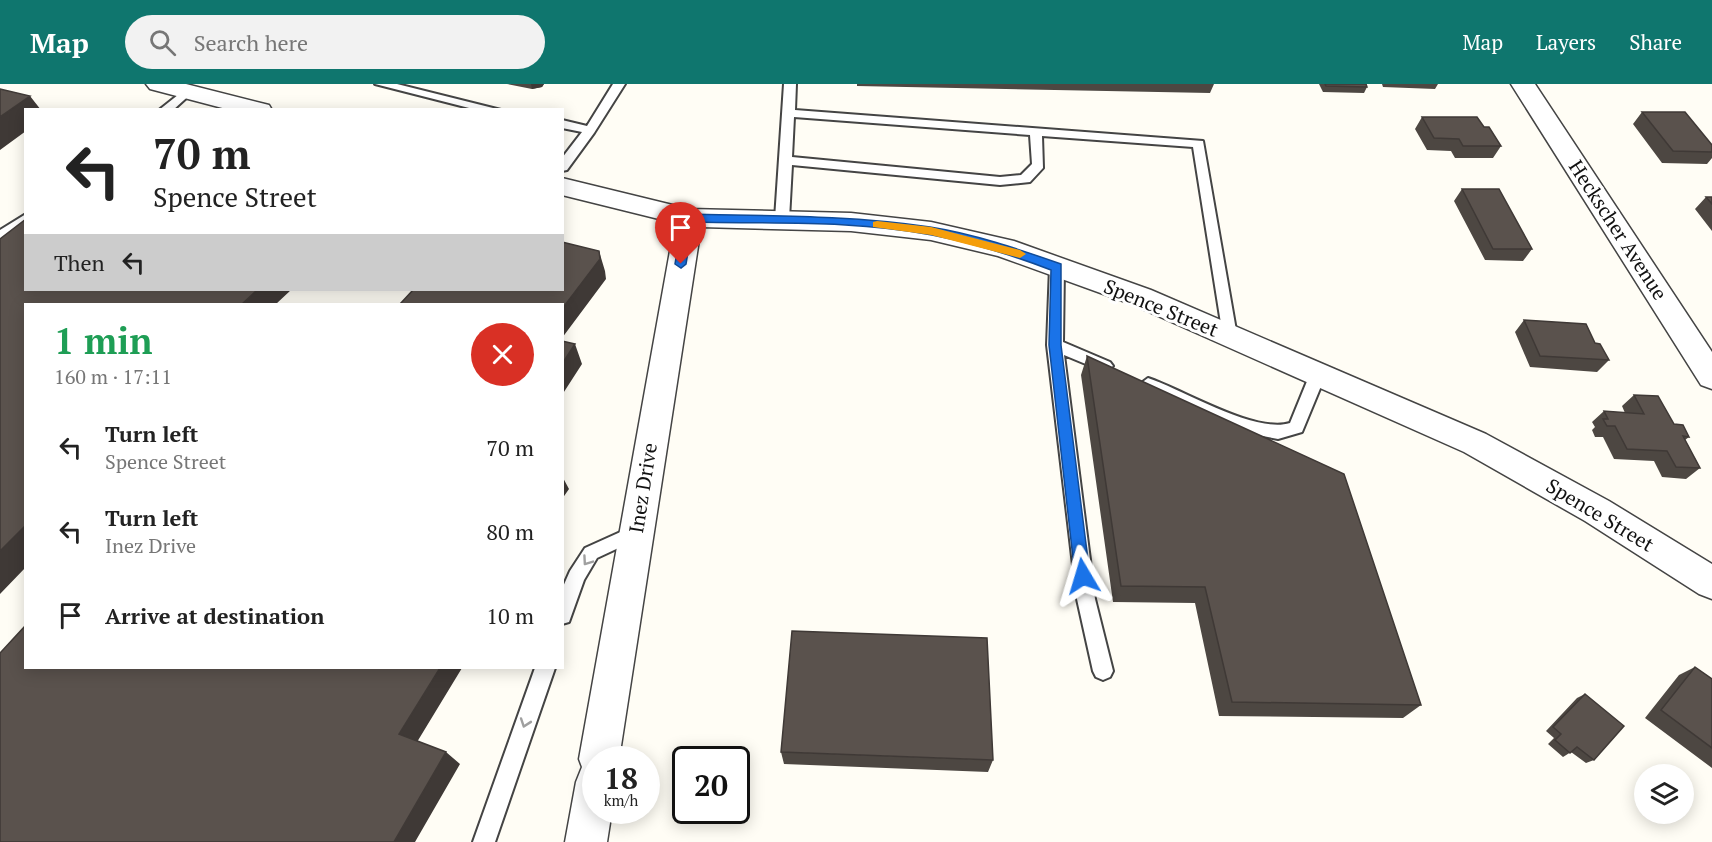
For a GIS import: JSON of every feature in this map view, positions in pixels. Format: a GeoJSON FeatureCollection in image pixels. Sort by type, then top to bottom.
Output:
{"type":"FeatureCollection","features":[{"type":"Feature","properties":{"kind":"street"},"geometry":{"type":"LineString","coordinates":[[158,84],[252,108]]}},
{"type":"Feature","properties":{"kind":"street","name":"Heckscher Avenue"},"geometry":{"type":"LineString","coordinates":[[1523,84],[1712,377]]}},
{"type":"Feature","properties":{"kind":"street","name":"Spence Street"},"geometry":{"type":"LineString","coordinates":[[564,187],[688,218],[851,222],[931,231],[1004,248],[1141,297],[1474,443],[1597,511],[1712,583]]}},
{"type":"Feature","properties":{"kind":"street","name":"Inez Drive"},"geometry":{"type":"LineString","coordinates":[[601,746],[688,218]]}},
{"type":"Feature","properties":{"kind":"street"},"geometry":{"type":"LineString","coordinates":[[586,842],[589,824]]}},
{"type":"Feature","properties":{"kind":"lane"},"geometry":{"type":"LineString","coordinates":[[381,84],[486,108]]}},
{"type":"Feature","properties":{"kind":"lane"},"geometry":{"type":"LineString","coordinates":[[564,164],[590,130],[619,84]]}},
{"type":"Feature","properties":{"kind":"lane"},"geometry":{"type":"LineString","coordinates":[[782,219],[790,84]]}},
{"type":"Feature","properties":{"kind":"lane"},"geometry":{"type":"LineString","coordinates":[[168,108],[188,92]]}},
{"type":"Feature","properties":{"kind":"lane"},"geometry":{"type":"LineString","coordinates":[[788,113],[1199,144],[1230,336]]}},
{"type":"Feature","properties":{"kind":"lane"},"geometry":{"type":"LineString","coordinates":[[564,124],[590,130]]}},
{"type":"Feature","properties":{"kind":"lane"},"geometry":{"type":"LineString","coordinates":[[786,160],[1000,181],[1025,179],[1038,165],[1036,132]]}},
{"type":"Feature","properties":{"kind":"lane"},"geometry":{"type":"LineString","coordinates":[[0,237],[24,219]]}},
{"type":"Feature","properties":{"kind":"lane"},"geometry":{"type":"LineString","coordinates":[[1057,267],[1055,345],[1086,599],[1103,670]]}},
{"type":"Feature","properties":{"kind":"lane"},"geometry":{"type":"LineString","coordinates":[[1055,345],[1252,428],[1278,433],[1296,427],[1318,374]]}},
{"type":"Feature","properties":{"kind":"lane"},"geometry":{"type":"LineString","coordinates":[[564,610],[576,577],[591,553],[636,532]]}},
{"type":"Feature","properties":{"kind":"lane"},"geometry":{"type":"LineString","coordinates":[[484,842],[545,669]]}},
{"type":"Feature","properties":{"kind":"building"},"geometry":{"type":"Polygon","coordinates":[[[1325,84],[1366,84],[1367,87],[1326,86],[1325,84]]]}},
{"type":"Feature","properties":{"kind":"building"},"geometry":{"type":"Polygon","coordinates":[[[0,89],[30,96],[0,117],[0,89]]]}},
{"type":"Feature","properties":{"kind":"building"},"geometry":{"type":"Polygon","coordinates":[[[1642,112],[1685,112],[1712,145],[1712,152],[1673,151],[1642,112]]]}},
{"type":"Feature","properties":{"kind":"building"},"geometry":{"type":"Polygon","coordinates":[[[1422,117],[1477,117],[1484,127],[1489,127],[1501,146],[1463,146],[1459,139],[1434,138],[1422,117]]]}},
{"type":"Feature","properties":{"kind":"building"},"geometry":{"type":"Polygon","coordinates":[[[1462,189],[1499,189],[1532,249],[1493,249],[1462,189]]]}},
{"type":"Feature","properties":{"kind":"building"},"geometry":{"type":"Polygon","coordinates":[[[24,221],[24,291],[256,291],[243,303],[24,303],[24,527],[0,551],[0,239],[24,221]]]}},
{"type":"Feature","properties":{"kind":"building"},"geometry":{"type":"Polygon","coordinates":[[[564,242],[599,251],[600,259],[564,306],[564,303],[401,303],[412,291],[564,291],[564,242]]]}},
{"type":"Feature","properties":{"kind":"building"},"geometry":{"type":"Polygon","coordinates":[[[1524,320],[1586,324],[1595,343],[1600,344],[1609,360],[1540,356],[1524,320]]]}},
{"type":"Feature","properties":{"kind":"building"},"geometry":{"type":"Polygon","coordinates":[[[564,341],[575,344],[564,361],[564,341]]]}},
{"type":"Feature","properties":{"kind":"building"},"geometry":{"type":"Polygon","coordinates":[[[1087,356],[1344,474],[1421,705],[1232,702],[1205,587],[1121,586],[1087,356]]]}},
{"type":"Feature","properties":{"kind":"building"},"geometry":{"type":"Polygon","coordinates":[[[1634,395],[1658,396],[1674,424],[1683,425],[1689,437],[1683,436],[1700,468],[1676,467],[1667,451],[1627,449],[1615,426],[1607,426],[1603,419],[1608,419],[1604,411],[1644,414],[1634,395]]]}},
{"type":"Feature","properties":{"kind":"building"},"geometry":{"type":"Polygon","coordinates":[[[24,627],[24,669],[439,669],[399,734],[446,752],[394,842],[0,842],[0,653],[24,627]]]}},
{"type":"Feature","properties":{"kind":"building"},"geometry":{"type":"Polygon","coordinates":[[[792,631],[987,638],[993,760],[781,752],[792,631]]]}},
{"type":"Feature","properties":{"kind":"building"},"geometry":{"type":"Polygon","coordinates":[[[1695,667],[1712,679],[1712,748],[1661,710],[1695,667]]]}},
{"type":"Feature","properties":{"kind":"building"},"geometry":{"type":"Polygon","coordinates":[[[1585,694],[1624,726],[1594,760],[1577,747],[1570,753],[1555,740],[1561,734],[1553,727],[1585,694]]]}},
{"type":"Feature","properties":{"kind":"slow traffic"},"geometry":{"type":"LineString","coordinates":[[877,225],[931,231],[1004,248],[1020,254]]}},
{"type":"Feature","properties":{"kind":"route"},"geometry":{"type":"LineString","coordinates":[[681,264],[688,218],[851,222],[931,231],[1004,248],[1057,267],[1055,345],[1083,576]]}}]}
